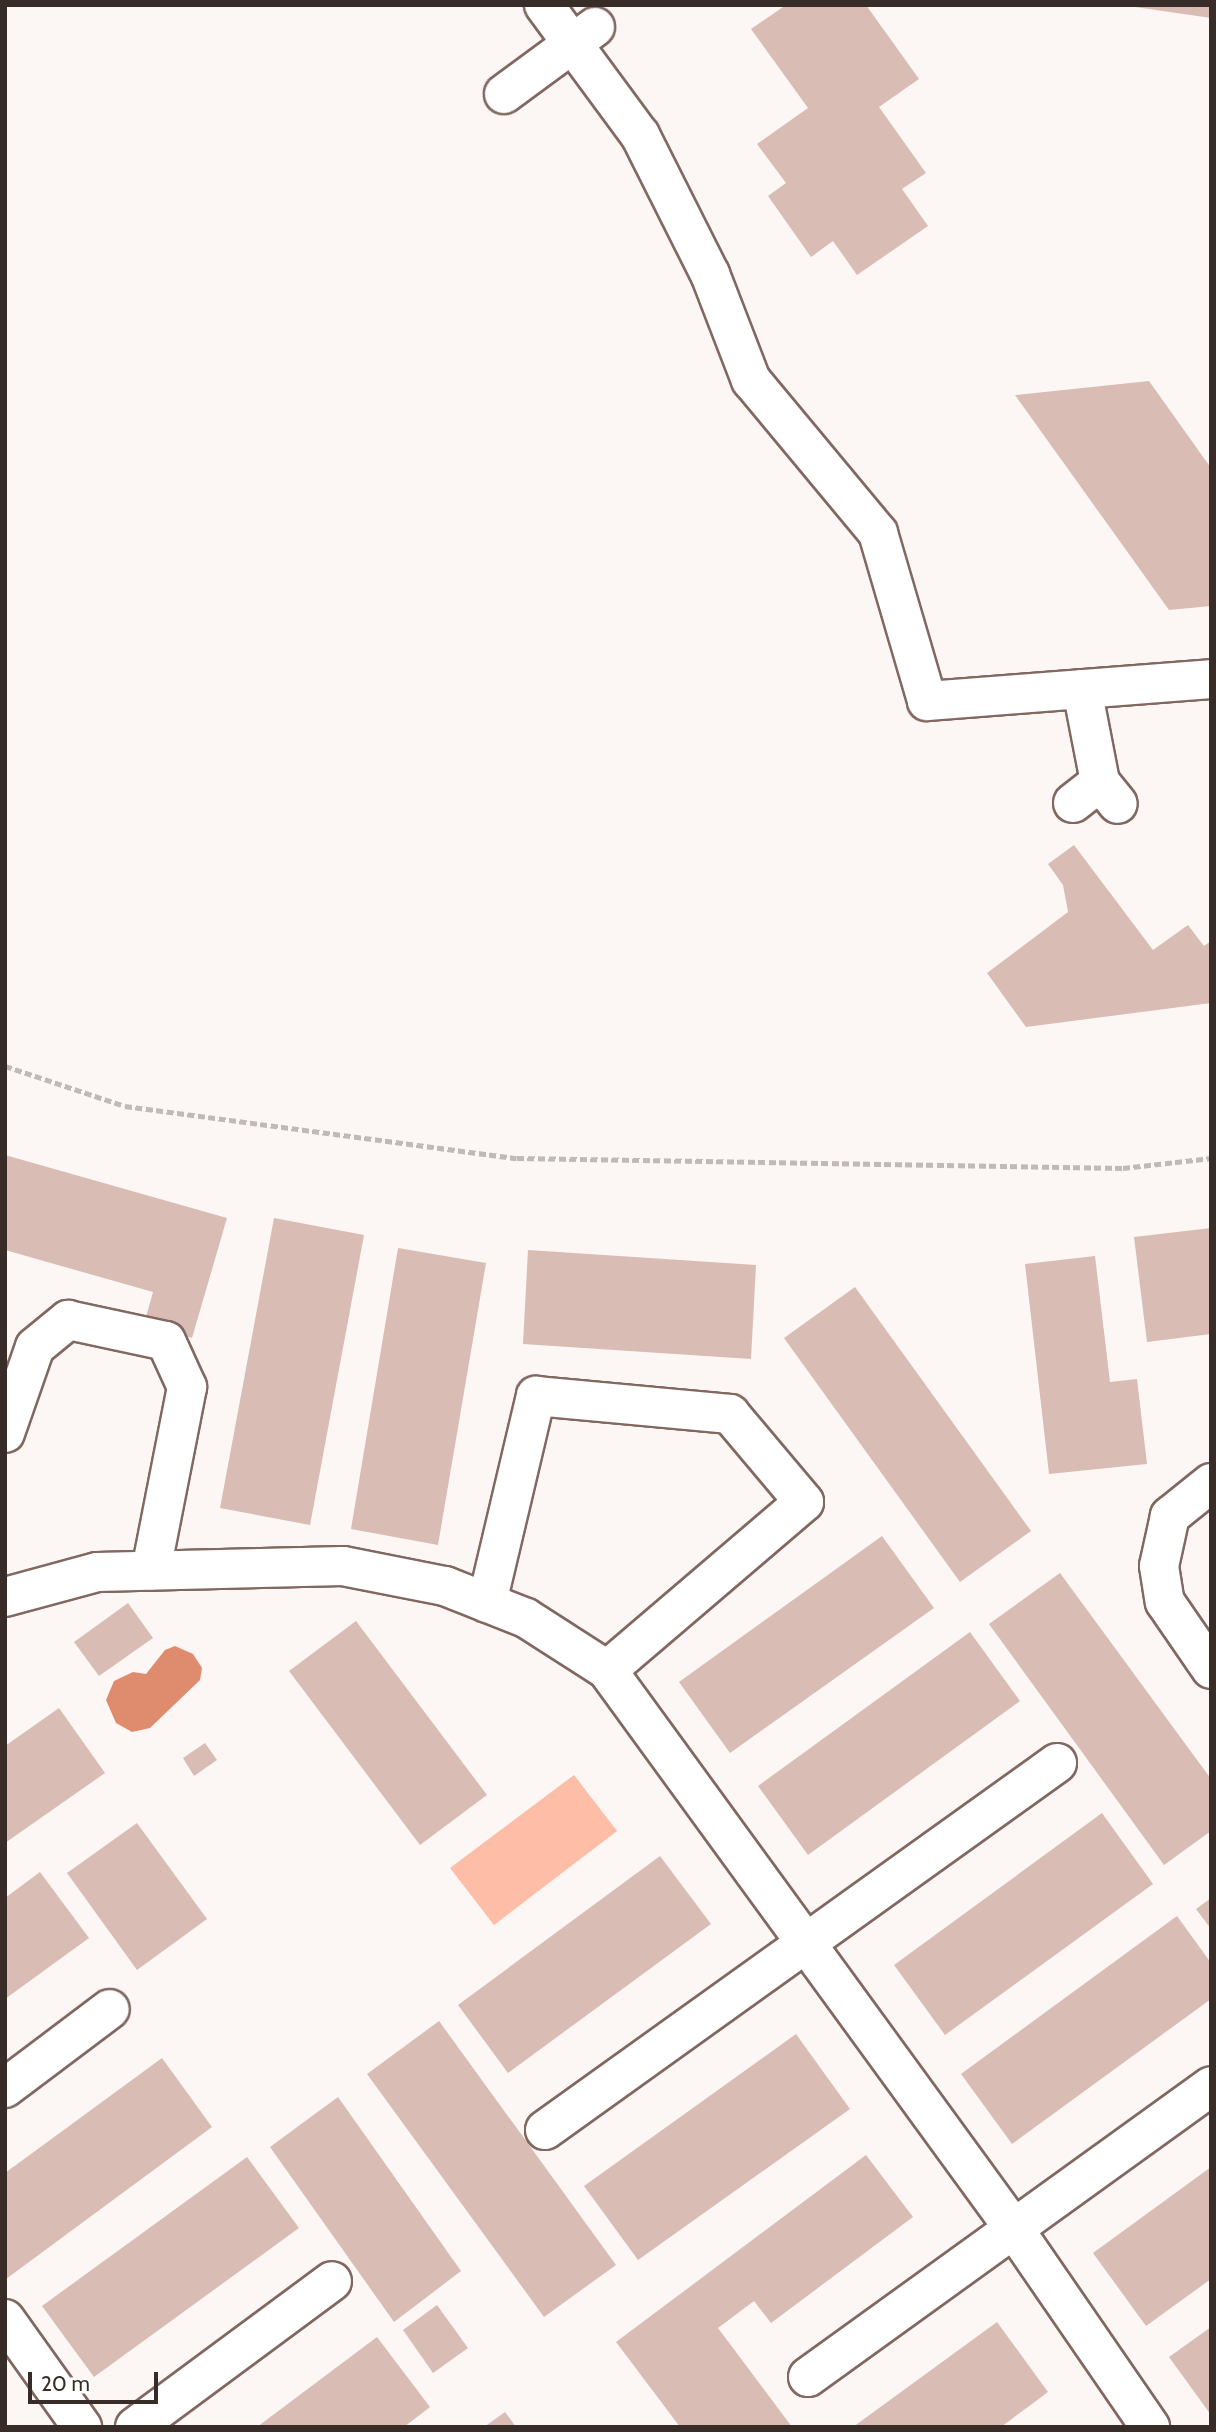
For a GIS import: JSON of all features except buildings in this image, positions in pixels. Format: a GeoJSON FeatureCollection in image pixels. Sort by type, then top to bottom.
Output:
{"type":"FeatureCollection","features":[{"type":"Feature","properties":{"kind":"street"},"geometry":{"type":"LineString","coordinates":[[544,5],[584,35],[640,135],[709,274],[751,380],[878,533],[927,701],[1211,679]]}},
{"type":"Feature","properties":{"kind":"street"},"geometry":{"type":"LineString","coordinates":[[504,94],[584,35]]}},
{"type":"Feature","properties":{"kind":"street"},"geometry":{"type":"LineString","coordinates":[[1082,689],[1097,796]]}},
{"type":"Feature","properties":{"kind":"street"},"geometry":{"type":"LineString","coordinates":[[5,1433],[35,1347],[68,1320],[166,1341],[187,1387],[152,1570]]}},
{"type":"Feature","properties":{"kind":"street"},"geometry":{"type":"LineString","coordinates":[[487,1603],[536,1396],[730,1414],[804,1502],[607,1670]]}},
{"type":"Feature","properties":{"kind":"street"},"geometry":{"type":"LineString","coordinates":[[1211,1483],[1170,1516],[1159,1566],[1165,1602],[1211,1669]]}},
{"type":"Feature","properties":{"kind":"street"},"geometry":{"type":"LineString","coordinates":[[5,1597],[97,1572],[343,1566],[445,1586],[526,1618],[607,1670],[1012,2226],[1150,2427]]}},
{"type":"Feature","properties":{"kind":"street"},"geometry":{"type":"LineString","coordinates":[[545,2130],[1057,1763]]}},
{"type":"Feature","properties":{"kind":"street"},"geometry":{"type":"LineString","coordinates":[[5,2088],[110,2009]]}},
{"type":"Feature","properties":{"kind":"street"},"geometry":{"type":"LineString","coordinates":[[808,2377],[1012,2226],[1211,2086]]}},
{"type":"Feature","properties":{"kind":"street"},"geometry":{"type":"LineString","coordinates":[[135,2427],[332,2281]]}},
{"type":"Feature","properties":{"kind":"street"},"geometry":{"type":"LineString","coordinates":[[5,2319],[82,2427]]}},
{"type":"Feature","properties":{"kind":"path"},"geometry":{"type":"LineString","coordinates":[[5,1066],[125,1106],[517,1158],[1123,1168],[1211,1158]]}},
{"type":"Feature","properties":{"kind":"shaded area"},"geometry":{"type":"Polygon","coordinates":[[[175,1646],[193,1654],[202,1668],[200,1680],[150,1728],[132,1732],[116,1723],[106,1700],[114,1681],[133,1672],[146,1674],[165,1650],[175,1646]]]}},
{"type":"Feature","properties":{"kind":"shaded area"},"geometry":{"type":"Polygon","coordinates":[[[574,1775],[617,1831],[494,1925],[450,1868],[574,1775]]]}}]}
